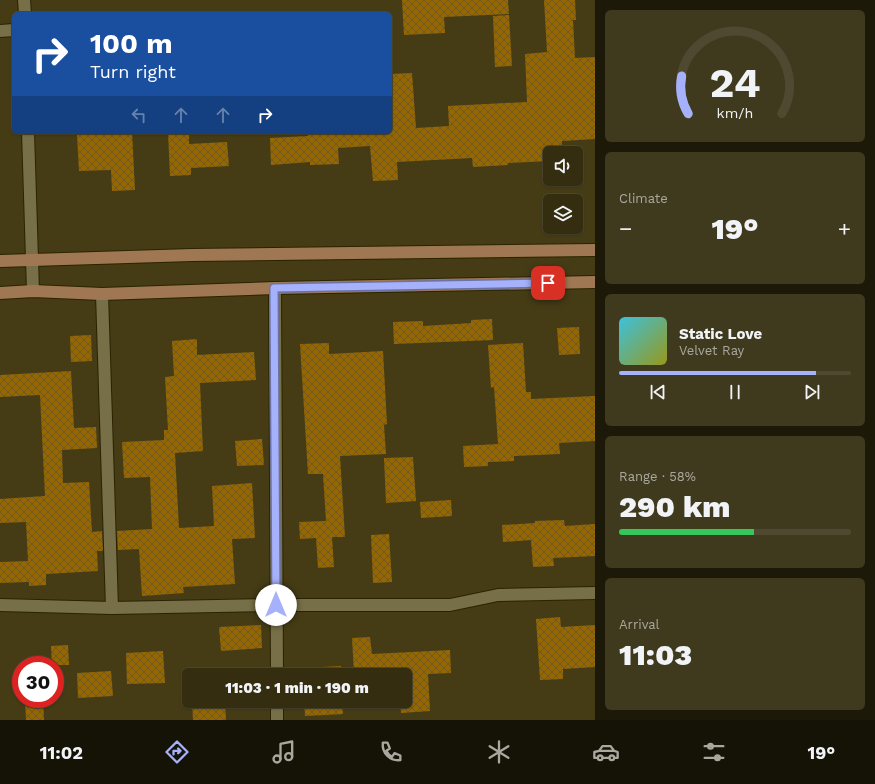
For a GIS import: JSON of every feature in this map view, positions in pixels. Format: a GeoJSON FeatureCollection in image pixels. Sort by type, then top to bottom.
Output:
{"type":"FeatureCollection","features":[{"type":"Feature","properties":{"kind":"street"},"geometry":{"type":"LineString","coordinates":[[24,0],[25,12]]}},
{"type":"Feature","properties":{"kind":"street"},"geometry":{"type":"LineString","coordinates":[[0,30],[12,30]]}},
{"type":"Feature","properties":{"kind":"street"},"geometry":{"type":"LineString","coordinates":[[28,134],[33,292]]}},
{"type":"Feature","properties":{"kind":"street"},"geometry":{"type":"LineString","coordinates":[[0,261],[200,255],[595,250]]}},
{"type":"Feature","properties":{"kind":"street"},"geometry":{"type":"LineString","coordinates":[[0,293],[33,292],[102,294],[274,288],[595,282]]}},
{"type":"Feature","properties":{"kind":"street"},"geometry":{"type":"LineString","coordinates":[[274,288],[277,668]]}},
{"type":"Feature","properties":{"kind":"street"},"geometry":{"type":"LineString","coordinates":[[102,294],[112,608]]}},
{"type":"Feature","properties":{"kind":"street"},"geometry":{"type":"LineString","coordinates":[[0,605],[112,608],[276,605],[450,605],[498,595],[595,593]]}},
{"type":"Feature","properties":{"kind":"street"},"geometry":{"type":"LineString","coordinates":[[277,708],[277,720]]}},
{"type":"Feature","properties":{"kind":"building"},"geometry":{"type":"Polygon","coordinates":[[[402,0],[508,0],[509,14],[444,17],[445,33],[404,35],[402,0]]]}},
{"type":"Feature","properties":{"kind":"building"},"geometry":{"type":"Polygon","coordinates":[[[544,0],[575,0],[576,20],[573,20],[575,58],[595,57],[595,139],[562,141],[562,146],[543,146],[543,161],[473,167],[472,158],[397,162],[398,180],[373,181],[370,146],[338,148],[339,164],[310,165],[310,162],[271,165],[270,138],[308,136],[308,134],[392,134],[392,74],[412,73],[416,128],[449,126],[448,106],[527,102],[525,54],[547,52],[544,0]]]}},
{"type":"Feature","properties":{"kind":"building"},"geometry":{"type":"Polygon","coordinates":[[[509,15],[512,66],[495,67],[493,16],[509,15]]]}},
{"type":"Feature","properties":{"kind":"building"},"geometry":{"type":"Polygon","coordinates":[[[132,134],[135,190],[112,191],[111,170],[79,171],[77,135],[132,134]]]}},
{"type":"Feature","properties":{"kind":"building"},"geometry":{"type":"Polygon","coordinates":[[[168,134],[189,134],[189,144],[227,142],[229,166],[191,168],[191,175],[170,176],[168,134]]]}},
{"type":"Feature","properties":{"kind":"building"},"geometry":{"type":"Polygon","coordinates":[[[492,319],[493,340],[394,344],[393,322],[423,321],[423,326],[471,323],[471,320],[492,319]]]}},
{"type":"Feature","properties":{"kind":"building"},"geometry":{"type":"Polygon","coordinates":[[[579,327],[580,354],[559,355],[557,328],[579,327]]]}},
{"type":"Feature","properties":{"kind":"building"},"geometry":{"type":"Polygon","coordinates":[[[91,335],[92,361],[71,362],[70,336],[91,335]]]}},
{"type":"Feature","properties":{"kind":"building"},"geometry":{"type":"Polygon","coordinates":[[[197,339],[197,355],[254,352],[256,380],[200,383],[203,451],[175,453],[179,528],[214,526],[212,486],[252,483],[255,538],[232,539],[235,584],[183,587],[184,593],[142,596],[139,549],[118,550],[117,531],[152,529],[150,477],[124,478],[122,442],[164,440],[164,430],[168,430],[165,377],[174,376],[172,341],[197,339]]]}},
{"type":"Feature","properties":{"kind":"building"},"geometry":{"type":"Polygon","coordinates":[[[329,343],[329,354],[383,351],[387,424],[384,425],[386,454],[340,456],[345,537],[332,537],[334,567],[318,568],[316,538],[300,539],[299,522],[326,521],[323,474],[308,474],[300,344],[329,343]]]}},
{"type":"Feature","properties":{"kind":"building"},"geometry":{"type":"Polygon","coordinates":[[[523,343],[526,392],[531,392],[531,399],[595,396],[595,441],[559,443],[560,454],[514,456],[514,461],[488,462],[488,466],[464,467],[463,446],[498,444],[494,387],[491,388],[488,345],[523,343]]]}},
{"type":"Feature","properties":{"kind":"building"},"geometry":{"type":"Polygon","coordinates":[[[71,371],[74,428],[96,427],[97,448],[62,450],[63,483],[89,482],[92,532],[102,531],[103,551],[97,551],[98,571],[46,574],[46,585],[29,586],[29,582],[0,583],[0,562],[28,561],[26,522],[0,523],[0,499],[45,496],[40,395],[0,397],[0,375],[71,371]]]}},
{"type":"Feature","properties":{"kind":"building"},"geometry":{"type":"Polygon","coordinates":[[[262,439],[264,465],[237,466],[235,441],[262,439]]]}},
{"type":"Feature","properties":{"kind":"building"},"geometry":{"type":"Polygon","coordinates":[[[413,457],[416,501],[386,503],[384,458],[413,457]]]}},
{"type":"Feature","properties":{"kind":"building"},"geometry":{"type":"Polygon","coordinates":[[[451,500],[452,516],[421,518],[420,502],[451,500]]]}},
{"type":"Feature","properties":{"kind":"building"},"geometry":{"type":"Polygon","coordinates":[[[564,520],[565,526],[595,524],[595,556],[553,558],[554,566],[533,567],[531,540],[503,542],[502,525],[535,523],[535,521],[564,520]]]}},
{"type":"Feature","properties":{"kind":"building"},"geometry":{"type":"Polygon","coordinates":[[[389,534],[392,582],[373,583],[371,535],[389,534]]]}},
{"type":"Feature","properties":{"kind":"building"},"geometry":{"type":"Polygon","coordinates":[[[560,617],[561,627],[595,625],[595,667],[563,669],[563,679],[540,680],[536,619],[560,617]]]}},
{"type":"Feature","properties":{"kind":"building"},"geometry":{"type":"Polygon","coordinates":[[[261,625],[262,648],[221,651],[219,627],[261,625]]]}},
{"type":"Feature","properties":{"kind":"building"},"geometry":{"type":"Polygon","coordinates":[[[370,637],[372,654],[450,650],[451,673],[428,674],[430,711],[401,713],[401,708],[412,708],[412,668],[354,668],[352,638],[370,637]]]}},
{"type":"Feature","properties":{"kind":"building"},"geometry":{"type":"Polygon","coordinates":[[[68,645],[69,665],[64,665],[64,656],[52,656],[51,646],[68,645]]]}},
{"type":"Feature","properties":{"kind":"building"},"geometry":{"type":"Polygon","coordinates":[[[163,651],[165,683],[127,684],[126,653],[163,651]]]}},
{"type":"Feature","properties":{"kind":"building"},"geometry":{"type":"Polygon","coordinates":[[[341,666],[341,668],[302,668],[341,666]]]}},
{"type":"Feature","properties":{"kind":"building"},"geometry":{"type":"Polygon","coordinates":[[[111,671],[113,696],[78,698],[77,673],[111,671]]]}},
{"type":"Feature","properties":{"kind":"building"},"geometry":{"type":"Polygon","coordinates":[[[25,708],[43,708],[44,720],[26,720],[25,708]]]}},
{"type":"Feature","properties":{"kind":"building"},"geometry":{"type":"Polygon","coordinates":[[[192,708],[225,708],[226,720],[193,720],[192,708]]]}},
{"type":"Feature","properties":{"kind":"building"},"geometry":{"type":"Polygon","coordinates":[[[304,708],[343,708],[343,714],[305,716],[304,708]]]}},
{"type":"Feature","properties":{"kind":"route"},"geometry":{"type":"LineString","coordinates":[[276,605],[274,288],[548,283]]}}]}
